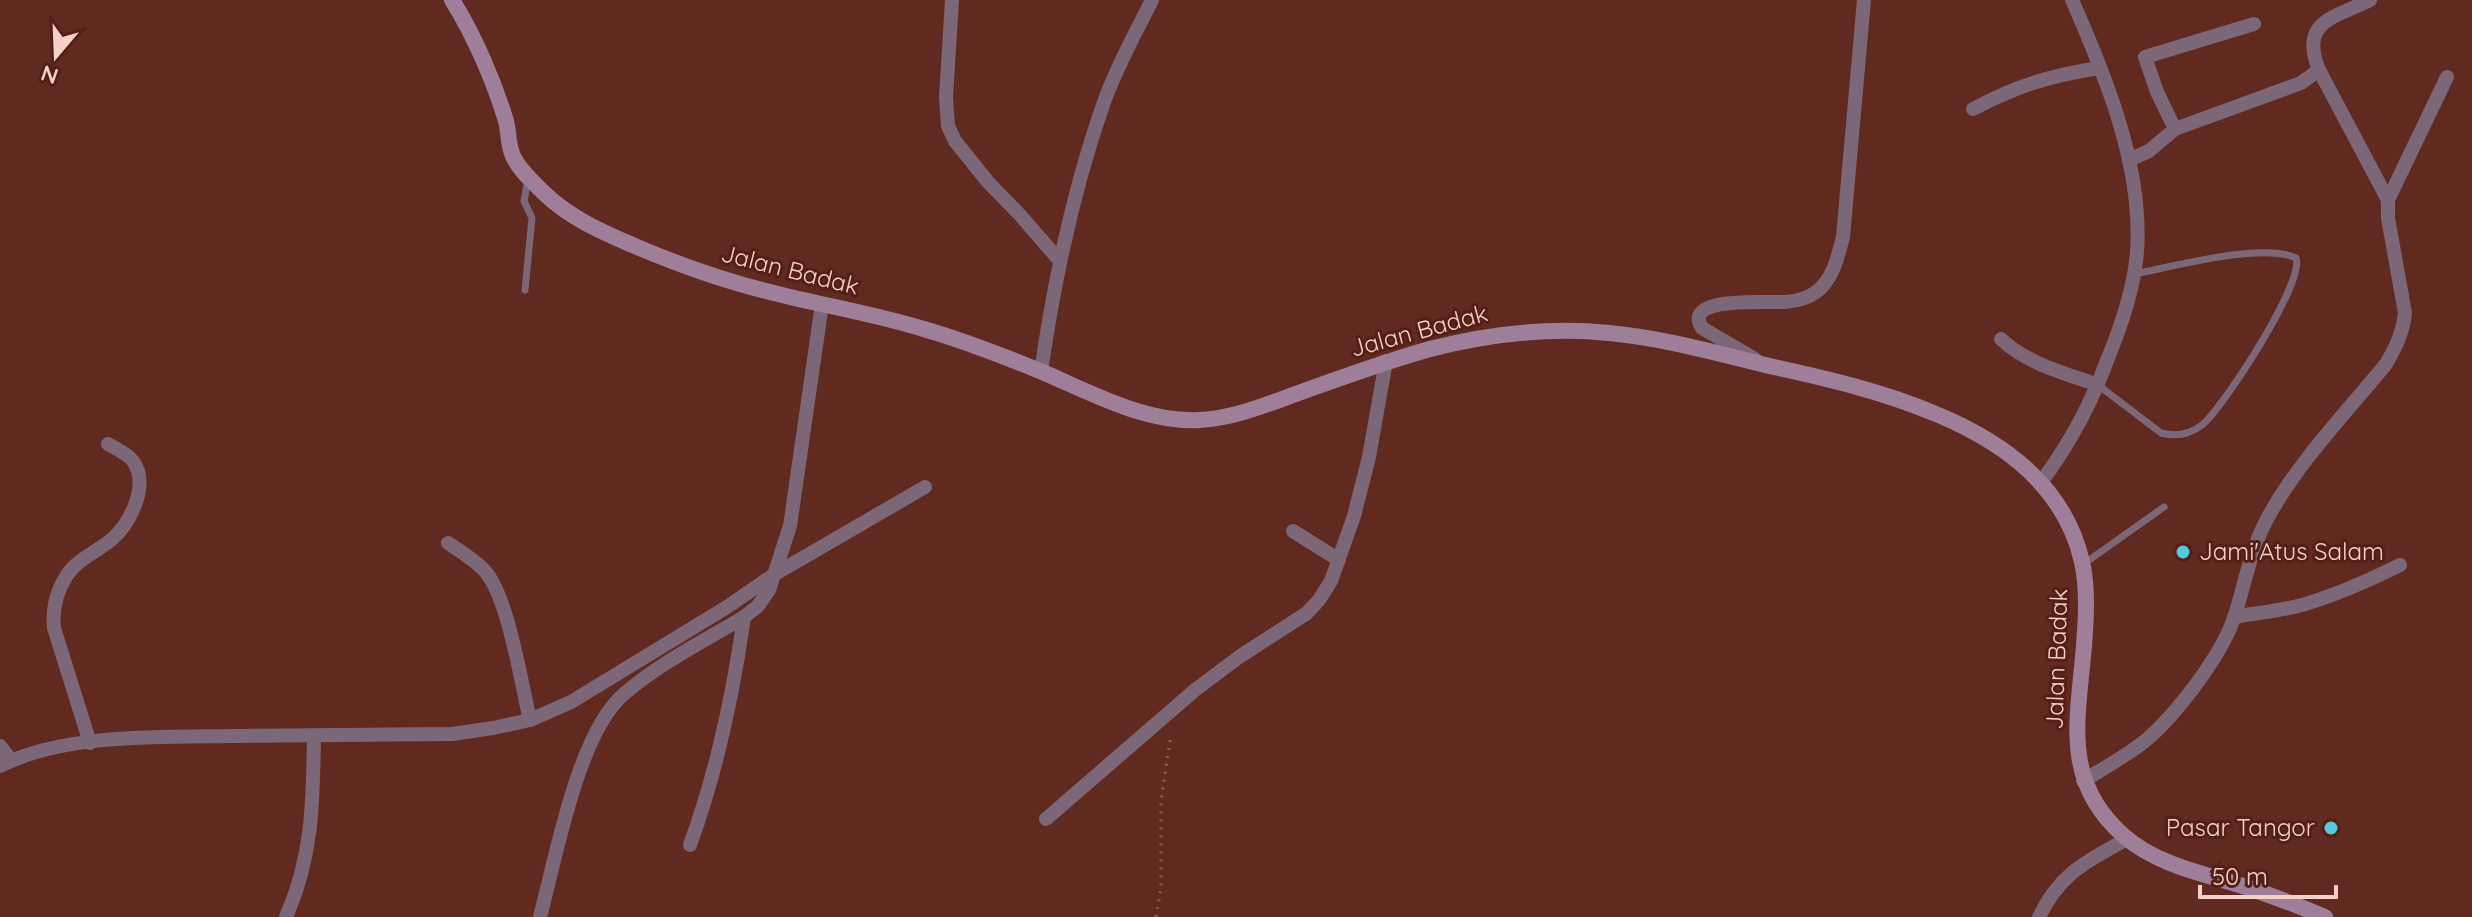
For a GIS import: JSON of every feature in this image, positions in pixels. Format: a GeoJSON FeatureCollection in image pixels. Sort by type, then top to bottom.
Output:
{"type":"FeatureCollection","features":[{"type":"Feature","properties":{"kind":"street","name":"Jalan Badak"},"geometry":{"type":"LineString","coordinates":[[452,0],[464,19],[494,89],[507,123],[513,155],[529,177],[568,214],[666,259],[727,281],[929,330],[1149,414],[1181,420],[1222,418],[1386,361],[1487,336],[1551,331],[1629,335],[1766,365],[1885,394],[1984,436],[2042,481],[2066,517],[2083,565],[2086,601],[2077,721],[2083,781],[2103,813],[2127,839],[2169,862],[2322,916]]}},
{"type":"Feature","properties":{"kind":"street"},"geometry":{"type":"LineString","coordinates":[[952,0],[946,97],[948,126],[955,141],[988,182],[1060,261]]}},
{"type":"Feature","properties":{"kind":"street"},"geometry":{"type":"LineString","coordinates":[[1041,372],[1060,261],[1104,104],[1122,58],[1152,0]]}},
{"type":"Feature","properties":{"kind":"street"},"geometry":{"type":"LineString","coordinates":[[1766,365],[1702,328],[1698,316],[1707,307],[1786,302],[1808,297],[1818,291],[1834,267],[1843,237],[1864,0]]}},
{"type":"Feature","properties":{"kind":"street"},"geometry":{"type":"LineString","coordinates":[[2042,481],[2071,439],[2098,385],[2124,317],[2134,274],[2138,235],[2136,201],[2122,131],[2072,0]]}},
{"type":"Feature","properties":{"kind":"street"},"geometry":{"type":"LineString","coordinates":[[2370,0],[2317,29],[2312,49],[2319,70],[2388,200]]}},
{"type":"Feature","properties":{"kind":"street"},"geometry":{"type":"LineString","coordinates":[[2175,129],[2145,57],[2254,24]]}},
{"type":"Feature","properties":{"kind":"street"},"geometry":{"type":"LineString","coordinates":[[1973,109],[2003,93],[2044,78],[2099,68]]}},
{"type":"Feature","properties":{"kind":"street"},"geometry":{"type":"LineString","coordinates":[[2129,160],[2149,151],[2175,129],[2301,83],[2319,70]]}},
{"type":"Feature","properties":{"kind":"street"},"geometry":{"type":"LineString","coordinates":[[2083,781],[2123,757],[2159,729],[2201,678],[2226,636],[2247,567],[2275,507],[2312,451],[2386,364],[2400,336],[2405,313],[2388,218],[2388,200],[2447,77]]}},
{"type":"Feature","properties":{"kind":"street"},"geometry":{"type":"LineString","coordinates":[[540,917],[590,742],[610,709],[653,673],[744,617],[764,599],[787,536],[795,500],[822,304]]}},
{"type":"Feature","properties":{"kind":"street"},"geometry":{"type":"LineString","coordinates":[[2001,339],[2017,353],[2098,385]]}},
{"type":"Feature","properties":{"kind":"street"},"geometry":{"type":"LineString","coordinates":[[1046,819],[1239,657],[1307,613],[1326,591],[1339,560],[1369,457],[1386,361]]}},
{"type":"Feature","properties":{"kind":"street"},"geometry":{"type":"LineString","coordinates":[[90,743],[52,615],[54,603],[67,576],[77,563],[113,538],[123,527],[134,505],[139,483],[135,465],[132,459],[108,444]]}},
{"type":"Feature","properties":{"kind":"street"},"geometry":{"type":"LineString","coordinates":[[0,746],[3,765],[39,751],[154,737],[452,734],[530,720],[571,702],[727,607],[775,574],[925,487]]}},
{"type":"Feature","properties":{"kind":"street"},"geometry":{"type":"LineString","coordinates":[[1293,531],[1339,560]]}},
{"type":"Feature","properties":{"kind":"street"},"geometry":{"type":"LineString","coordinates":[[448,543],[484,570],[493,582],[505,613],[530,720]]}},
{"type":"Feature","properties":{"kind":"street"},"geometry":{"type":"LineString","coordinates":[[2234,617],[2326,598],[2400,565]]}},
{"type":"Feature","properties":{"kind":"street"},"geometry":{"type":"LineString","coordinates":[[690,845],[711,783],[726,724],[744,617]]}},
{"type":"Feature","properties":{"kind":"street"},"geometry":{"type":"LineString","coordinates":[[286,917],[303,872],[311,834],[314,736]]}},
{"type":"Feature","properties":{"kind":"street"},"geometry":{"type":"LineString","coordinates":[[2039,917],[2058,884],[2074,869],[2127,839]]}},
{"type":"Feature","properties":{"kind":"lane"},"geometry":{"type":"LineString","coordinates":[[525,290],[532,218],[524,201],[529,177]]}},
{"type":"Feature","properties":{"kind":"lane"},"geometry":{"type":"LineString","coordinates":[[2098,385],[2161,433],[2173,437],[2193,431],[2220,406],[2257,349],[2278,313],[2298,264],[2296,258],[2281,254],[2244,254],[2134,274]]}},
{"type":"Feature","properties":{"kind":"lane"},"geometry":{"type":"LineString","coordinates":[[2083,565],[2164,507]]}},
{"type":"Feature","properties":{"kind":"path"},"geometry":{"type":"LineString","coordinates":[[1156,917],[1161,888],[1161,801],[1177,706]]}},
{"type":"Feature","properties":{"kind":"place","name":"Jami'Atus Salam"},"geometry":{"type":"Point","coordinates":[2183,552]}},
{"type":"Feature","properties":{"kind":"place","name":"Pasar Tangor"},"geometry":{"type":"Point","coordinates":[2331,828]}}]}
